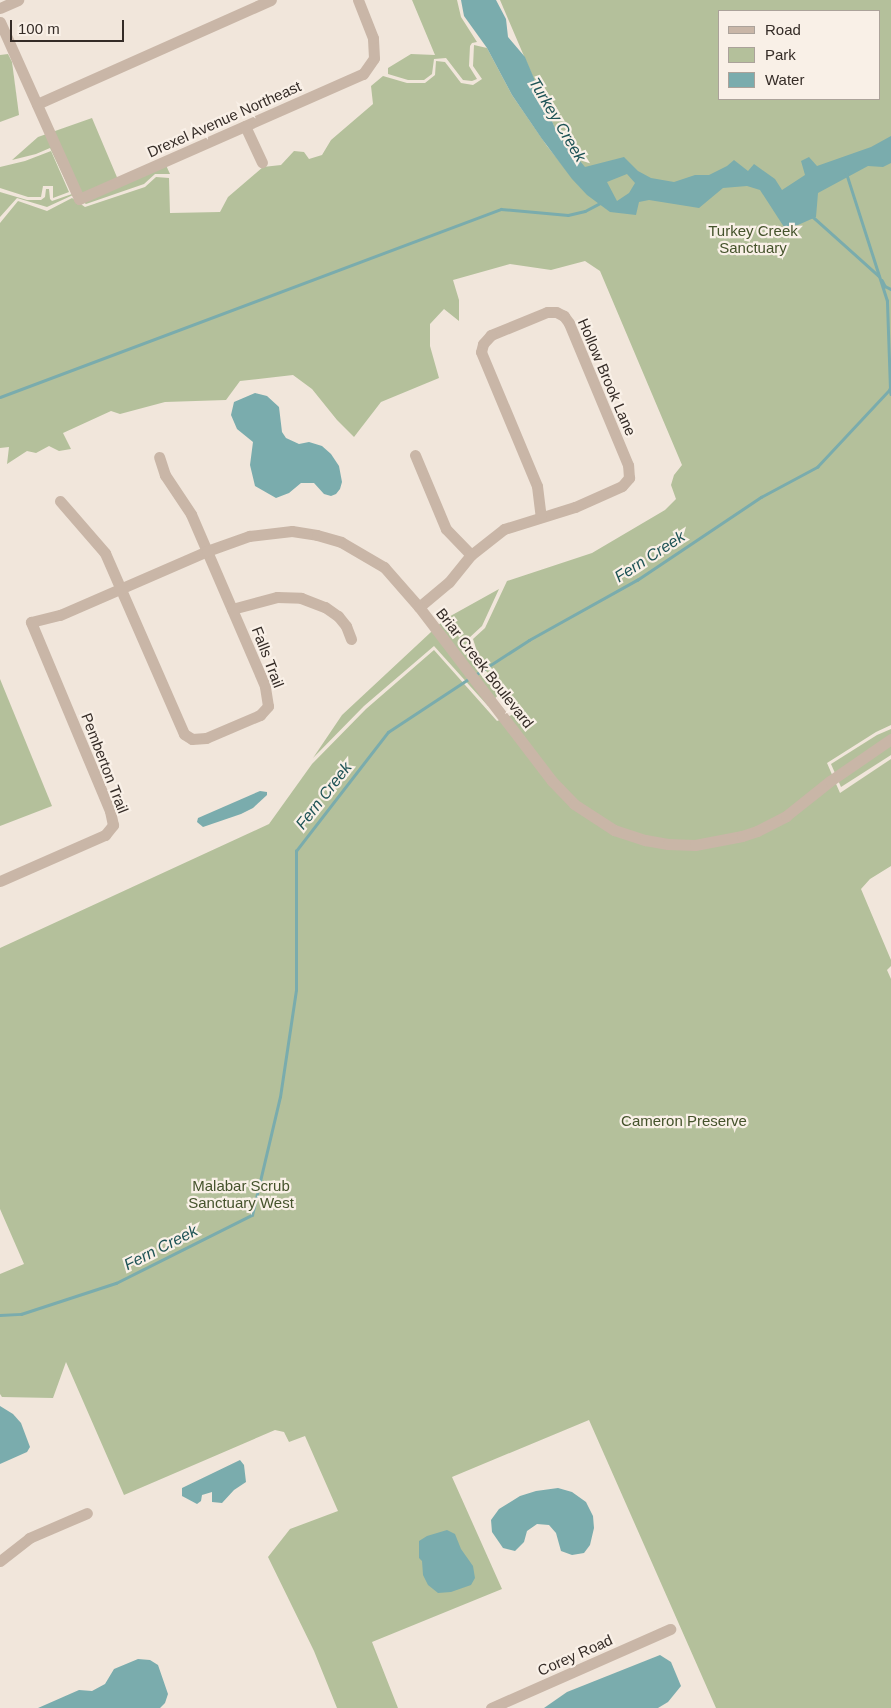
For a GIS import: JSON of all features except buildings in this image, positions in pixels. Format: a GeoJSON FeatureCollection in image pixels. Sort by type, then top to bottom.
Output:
{"type":"FeatureCollection","features":[{"type":"Feature","properties":{"kind":"street"},"geometry":{"type":"LineString","coordinates":[[0,8],[18,0]]}},
{"type":"Feature","properties":{"kind":"street"},"geometry":{"type":"LineString","coordinates":[[0,22],[5,46],[37,104],[271,0]]}},
{"type":"Feature","properties":{"kind":"street","name":"Drexel Avenue Northeast"},"geometry":{"type":"LineString","coordinates":[[37,104],[79,199],[363,74],[374,58],[373,38],[358,0]]}},
{"type":"Feature","properties":{"kind":"street"},"geometry":{"type":"LineString","coordinates":[[246,126],[262,162]]}},
{"type":"Feature","properties":{"kind":"street","name":"Hollow Brook Lane"},"geometry":{"type":"LineString","coordinates":[[419,607],[449,582],[471,555],[504,529],[559,514],[622,486],[629,478],[630,472],[569,323],[564,316],[556,312],[547,312],[491,335],[483,344],[481,352],[537,486],[541,518]]}},
{"type":"Feature","properties":{"kind":"street"},"geometry":{"type":"LineString","coordinates":[[415,456],[446,529],[471,555]]}},
{"type":"Feature","properties":{"kind":"street","name":"Falls Trail"},"geometry":{"type":"LineString","coordinates":[[121,588],[181,730],[192,739],[206,738],[260,715],[268,706],[264,686],[191,514],[165,475],[159,457]]}},
{"type":"Feature","properties":{"kind":"street"},"geometry":{"type":"LineString","coordinates":[[60,501],[96,540],[105,553],[121,588]]}},
{"type":"Feature","properties":{"kind":"street","name":"Briar Creek Boulevard"},"geometry":{"type":"LineString","coordinates":[[31,622],[60,615],[207,551],[249,536],[292,532],[317,535],[341,542],[384,566],[419,607],[552,781],[574,804],[614,830],[668,844],[695,845],[742,836],[757,831],[786,816],[830,781],[891,739]]}},
{"type":"Feature","properties":{"kind":"street"},"geometry":{"type":"LineString","coordinates":[[232,609],[277,597],[301,598],[325,607],[338,616],[346,626],[351,639]]}},
{"type":"Feature","properties":{"kind":"street","name":"Pemberton Trail"},"geometry":{"type":"LineString","coordinates":[[0,881],[105,835],[113,825],[110,811],[31,622]]}},
{"type":"Feature","properties":{"kind":"street"},"geometry":{"type":"LineString","coordinates":[[0,1561],[29,1538],[87,1513]]}},
{"type":"Feature","properties":{"kind":"street","name":"Corey Road"},"geometry":{"type":"LineString","coordinates":[[491,1708],[510,1704],[670,1629]]}},
{"type":"Feature","properties":{"kind":"green space"},"geometry":{"type":"Polygon","coordinates":[[[412,0],[457,0],[461,17],[477,42],[472,43],[470,46],[469,66],[477,79],[472,81],[463,80],[446,58],[434,59],[432,74],[424,80],[408,80],[388,74],[388,68],[411,54],[435,55],[412,0]]]}},
{"type":"Feature","properties":{"kind":"green space"},"geometry":{"type":"Polygon","coordinates":[[[500,0],[891,0],[891,725],[876,732],[827,763],[840,793],[891,759],[891,866],[870,879],[861,889],[891,960],[891,966],[887,970],[891,979],[891,1708],[716,1708],[589,1420],[452,1477],[502,1589],[372,1642],[398,1708],[337,1708],[314,1651],[268,1557],[290,1529],[338,1511],[305,1436],[289,1442],[284,1432],[275,1430],[124,1495],[66,1362],[53,1398],[2,1397],[0,1394],[0,1274],[24,1264],[0,1209],[0,948],[269,824],[312,764],[366,709],[434,650],[497,721],[517,713],[481,664],[473,639],[485,628],[507,581],[592,553],[665,510],[676,499],[671,485],[674,475],[682,465],[600,271],[585,261],[551,270],[510,264],[453,280],[459,300],[459,321],[444,309],[430,324],[430,346],[439,378],[381,402],[354,437],[337,420],[312,389],[293,375],[240,381],[226,400],[165,402],[120,414],[111,411],[63,433],[71,449],[59,451],[49,446],[36,453],[27,451],[7,464],[9,447],[0,448],[0,223],[18,201],[47,211],[72,198],[85,207],[145,187],[156,177],[169,178],[170,213],[220,212],[228,197],[263,167],[281,165],[294,151],[304,152],[309,159],[322,155],[331,140],[373,104],[371,86],[383,76],[407,83],[425,83],[435,75],[436,61],[445,62],[461,83],[473,85],[482,79],[473,66],[474,45],[487,48],[512,95],[547,146],[580,187],[500,0]]]}},
{"type":"Feature","properties":{"kind":"green space"},"geometry":{"type":"Polygon","coordinates":[[[8,54],[12,62],[19,115],[0,122],[0,55],[8,54]]]}},
{"type":"Feature","properties":{"kind":"green space"},"geometry":{"type":"Polygon","coordinates":[[[92,118],[119,182],[165,163],[170,174],[155,174],[144,184],[86,204],[73,195],[47,207],[17,198],[0,217],[0,192],[27,200],[41,200],[45,197],[46,189],[49,189],[52,201],[72,194],[50,148],[36,154],[12,160],[38,137],[92,118]]]}},
{"type":"Feature","properties":{"kind":"green space"},"geometry":{"type":"Polygon","coordinates":[[[51,151],[69,192],[53,198],[53,186],[43,186],[41,197],[28,197],[0,188],[0,167],[25,161],[51,151]]]}},
{"type":"Feature","properties":{"kind":"green space"},"geometry":{"type":"Polygon","coordinates":[[[499,589],[482,626],[469,638],[478,666],[499,694],[488,706],[434,646],[364,706],[313,758],[342,715],[445,619],[499,589]]]}},
{"type":"Feature","properties":{"kind":"green space"},"geometry":{"type":"Polygon","coordinates":[[[0,679],[52,806],[0,826],[0,679]]]}},
{"type":"Feature","properties":{"kind":"green space"},"geometry":{"type":"Polygon","coordinates":[[[891,729],[891,755],[841,787],[831,764],[877,735],[891,729]]]}},
{"type":"Feature","properties":{"kind":"water"},"geometry":{"type":"Polygon","coordinates":[[[461,0],[496,0],[506,19],[508,37],[525,57],[557,133],[585,167],[624,157],[638,171],[651,178],[674,182],[695,175],[709,175],[727,166],[734,160],[748,171],[754,164],[775,179],[782,190],[805,175],[801,161],[809,157],[817,166],[871,147],[891,136],[891,163],[883,167],[868,166],[818,193],[816,217],[798,225],[784,227],[760,190],[747,186],[723,188],[699,208],[649,200],[639,202],[636,215],[610,212],[587,195],[572,179],[542,139],[512,95],[487,48],[464,16],[461,0]],[[627,174],[607,182],[617,201],[629,193],[635,183],[627,174]]]}},
{"type":"Feature","properties":{"kind":"water"},"geometry":{"type":"Polygon","coordinates":[[[255,393],[267,396],[279,407],[282,432],[286,438],[299,444],[309,442],[322,446],[331,454],[339,466],[342,482],[336,494],[331,496],[324,494],[314,483],[301,483],[289,493],[276,498],[255,486],[250,465],[253,442],[237,429],[231,415],[234,402],[255,393]]]}},
{"type":"Feature","properties":{"kind":"water"},"geometry":{"type":"Polygon","coordinates":[[[260,791],[267,792],[267,795],[253,808],[241,814],[203,827],[197,822],[198,818],[260,791]]]}},
{"type":"Feature","properties":{"kind":"water"},"geometry":{"type":"Polygon","coordinates":[[[0,1406],[13,1414],[21,1423],[30,1447],[27,1452],[0,1464],[0,1406]]]}},
{"type":"Feature","properties":{"kind":"water"},"geometry":{"type":"Polygon","coordinates":[[[240,1460],[244,1465],[246,1482],[234,1490],[222,1503],[212,1502],[212,1492],[202,1495],[201,1501],[197,1504],[182,1496],[182,1488],[240,1460]]]}},
{"type":"Feature","properties":{"kind":"water"},"geometry":{"type":"Polygon","coordinates":[[[558,1488],[572,1492],[586,1502],[593,1516],[594,1528],[590,1545],[584,1553],[572,1555],[561,1551],[556,1533],[549,1525],[537,1524],[527,1531],[524,1542],[515,1551],[503,1548],[492,1532],[491,1520],[499,1509],[520,1496],[536,1491],[558,1488]]]}},
{"type":"Feature","properties":{"kind":"water"},"geometry":{"type":"Polygon","coordinates":[[[447,1530],[455,1534],[461,1549],[473,1566],[475,1578],[471,1585],[451,1592],[438,1593],[428,1585],[423,1575],[422,1561],[419,1558],[419,1541],[427,1536],[447,1530]]]}},
{"type":"Feature","properties":{"kind":"water"},"geometry":{"type":"Polygon","coordinates":[[[660,1655],[671,1662],[681,1686],[668,1702],[658,1708],[544,1708],[567,1692],[660,1655]]]}},
{"type":"Feature","properties":{"kind":"water"},"geometry":{"type":"Polygon","coordinates":[[[138,1659],[150,1660],[158,1665],[168,1694],[165,1703],[160,1708],[38,1708],[79,1690],[92,1691],[105,1684],[114,1669],[138,1659]]]}},
{"type":"Feature","properties":{"kind":"waterway","name":"Fern Creek"},"geometry":{"type":"LineString","coordinates":[[475,675],[529,640],[637,580],[761,497],[817,467],[890,389],[887,301],[846,173]]}},
{"type":"Feature","properties":{"kind":"waterway"},"geometry":{"type":"LineString","coordinates":[[0,397],[501,209],[568,215],[585,211],[602,202]]}},
{"type":"Feature","properties":{"kind":"waterway"},"geometry":{"type":"LineString","coordinates":[[812,216],[879,276]]}},
{"type":"Feature","properties":{"kind":"waterway","name":"Fern Creek"},"geometry":{"type":"LineString","coordinates":[[882,280],[885,286],[891,289]]}},
{"type":"Feature","properties":{"kind":"waterway","name":"Fern Creek"},"geometry":{"type":"LineString","coordinates":[[890,389],[891,394]]}},
{"type":"Feature","properties":{"kind":"waterway","name":"Fern Creek"},"geometry":{"type":"LineString","coordinates":[[0,1315],[21,1314],[116,1283],[252,1215],[280,1097],[296,990],[296,851],[388,732],[470,678]]}},
{"type":"Feature","properties":{"kind":"water label","name":"Turkey Creek"},"geometry":{"type":"Point","coordinates":[557,120]}},
{"type":"Feature","properties":{"kind":"park label","name":"Turkey Creek Sanctuary"},"geometry":{"type":"Point","coordinates":[753,238]}},
{"type":"Feature","properties":{"kind":"park label","name":"Cameron Preserve"},"geometry":{"type":"Point","coordinates":[684,1121]}},
{"type":"Feature","properties":{"kind":"park label","name":"Malabar Scrub Sanctuary West"},"geometry":{"type":"Point","coordinates":[241,1194]}}]}
